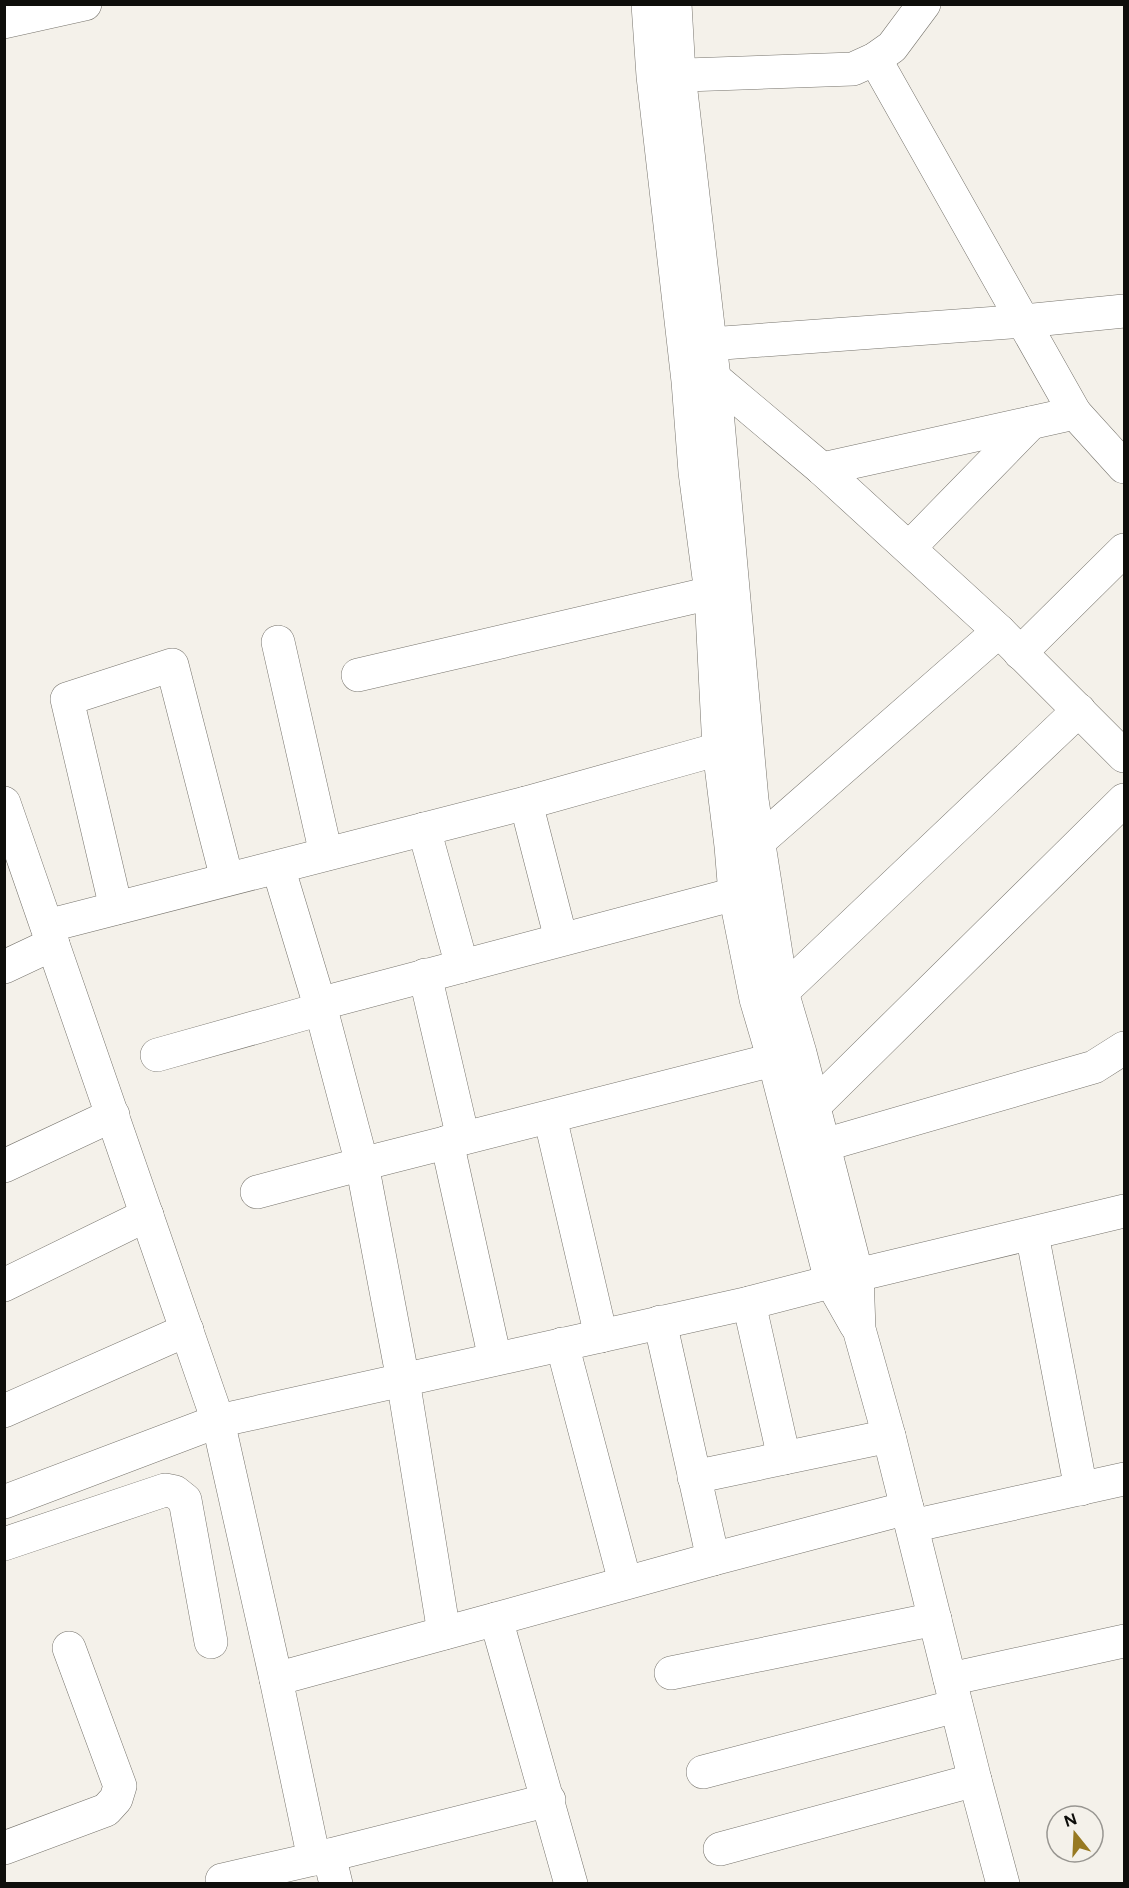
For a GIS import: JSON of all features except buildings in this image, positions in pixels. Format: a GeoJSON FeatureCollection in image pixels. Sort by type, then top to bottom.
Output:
{"type":"FeatureCollection","features":[{"type":"Feature","properties":{"kind":"street"},"geometry":{"type":"LineString","coordinates":[[22,14],[85,4]]}},
{"type":"Feature","properties":{"kind":"street"},"geometry":{"type":"LineString","coordinates":[[648,4],[666,75],[714,378],[749,776],[757,843],[782,992],[787,1057],[844,1278],[910,1517],[999,1883]]}},
{"type":"Feature","properties":{"kind":"street"},"geometry":{"type":"LineString","coordinates":[[675,4],[666,75],[695,472],[711,593],[719,749],[735,894],[756,999],[814,1106],[824,1145],[844,1278]]}},
{"type":"Feature","properties":{"kind":"street"},"geometry":{"type":"LineString","coordinates":[[666,75],[853,69],[875,59],[892,47],[924,4]]}},
{"type":"Feature","properties":{"kind":"street"},"geometry":{"type":"LineString","coordinates":[[875,59],[1075,413],[1125,467]]}},
{"type":"Feature","properties":{"kind":"street"},"geometry":{"type":"LineString","coordinates":[[709,344],[1024,321],[1125,311]]}},
{"type":"Feature","properties":{"kind":"street"},"geometry":{"type":"LineString","coordinates":[[714,378],[822,469],[909,548],[1010,642],[1125,756]]}},
{"type":"Feature","properties":{"kind":"street"},"geometry":{"type":"LineString","coordinates":[[822,469],[1075,413]]}},
{"type":"Feature","properties":{"kind":"street"},"geometry":{"type":"LineString","coordinates":[[909,548],[1031,423]]}},
{"type":"Feature","properties":{"kind":"street"},"geometry":{"type":"LineString","coordinates":[[757,843],[1125,550]]}},
{"type":"Feature","properties":{"kind":"street"},"geometry":{"type":"LineString","coordinates":[[358,675],[711,593]]}},
{"type":"Feature","properties":{"kind":"street"},"geometry":{"type":"LineString","coordinates":[[278,642],[326,854]]}},
{"type":"Feature","properties":{"kind":"street"},"geometry":{"type":"LineString","coordinates":[[116,908],[67,699],[172,665],[227,879]]}},
{"type":"Feature","properties":{"kind":"street"},"geometry":{"type":"LineString","coordinates":[[782,992],[1078,710]]}},
{"type":"Feature","properties":{"kind":"street"},"geometry":{"type":"LineString","coordinates":[[4,967],[50,935],[116,908],[526,803],[719,749]]}},
{"type":"Feature","properties":{"kind":"street"},"geometry":{"type":"LineString","coordinates":[[814,1106],[1125,800]]}},
{"type":"Feature","properties":{"kind":"street"},"geometry":{"type":"LineString","coordinates":[[4,803],[10,840],[50,935],[218,1421],[276,1680],[326,1866]]}},
{"type":"Feature","properties":{"kind":"street"},"geometry":{"type":"LineString","coordinates":[[526,803],[561,939]]}},
{"type":"Feature","properties":{"kind":"street"},"geometry":{"type":"LineString","coordinates":[[423,829],[462,966]]}},
{"type":"Feature","properties":{"kind":"street"},"geometry":{"type":"LineString","coordinates":[[278,867],[320,1006],[362,1164],[403,1380],[444,1633]]}},
{"type":"Feature","properties":{"kind":"street"},"geometry":{"type":"LineString","coordinates":[[158,1055],[425,975],[735,894]]}},
{"type":"Feature","properties":{"kind":"street"},"geometry":{"type":"LineString","coordinates":[[425,975],[495,1359]]}},
{"type":"Feature","properties":{"kind":"street"},"geometry":{"type":"LineString","coordinates":[[824,1145],[1094,1067],[1125,1048]]}},
{"type":"Feature","properties":{"kind":"street"},"geometry":{"type":"LineString","coordinates":[[257,1192],[787,1057]]}},
{"type":"Feature","properties":{"kind":"street"},"geometry":{"type":"LineString","coordinates":[[4,1166],[113,1115]]}},
{"type":"Feature","properties":{"kind":"street"},"geometry":{"type":"LineString","coordinates":[[550,1117],[601,1336]]}},
{"type":"Feature","properties":{"kind":"street"},"geometry":{"type":"LineString","coordinates":[[4,1502],[218,1421],[749,1303],[1125,1211]]}},
{"type":"Feature","properties":{"kind":"street"},"geometry":{"type":"LineString","coordinates":[[4,1285],[147,1215]]}},
{"type":"Feature","properties":{"kind":"street"},"geometry":{"type":"LineString","coordinates":[[1032,1234],[1081,1489]]}},
{"type":"Feature","properties":{"kind":"street"},"geometry":{"type":"LineString","coordinates":[[749,1303],[784,1458]]}},
{"type":"Feature","properties":{"kind":"street"},"geometry":{"type":"LineString","coordinates":[[660,1322],[713,1559]]}},
{"type":"Feature","properties":{"kind":"street"},"geometry":{"type":"LineString","coordinates":[[4,1411],[187,1330]]}},
{"type":"Feature","properties":{"kind":"street"},"geometry":{"type":"LineString","coordinates":[[562,1344],[625,1582]]}},
{"type":"Feature","properties":{"kind":"street"},"geometry":{"type":"LineString","coordinates":[[694,1477],[889,1436]]}},
{"type":"Feature","properties":{"kind":"street"},"geometry":{"type":"LineString","coordinates":[[276,1680],[713,1559],[910,1517],[1081,1489],[1125,1479]]}},
{"type":"Feature","properties":{"kind":"street"},"geometry":{"type":"LineString","coordinates":[[4,1544],[165,1490],[175,1492],[185,1500],[211,1642]]}},
{"type":"Feature","properties":{"kind":"street"},"geometry":{"type":"LineString","coordinates":[[496,1619],[571,1884]]}},
{"type":"Feature","properties":{"kind":"street"},"geometry":{"type":"LineString","coordinates":[[671,1673],[935,1619]]}},
{"type":"Feature","properties":{"kind":"street"},"geometry":{"type":"LineString","coordinates":[[703,1772],[1125,1641]]}},
{"type":"Feature","properties":{"kind":"street"},"geometry":{"type":"LineString","coordinates":[[4,1848],[106,1810],[116,1799],[120,1786],[69,1648]]}},
{"type":"Feature","properties":{"kind":"street"},"geometry":{"type":"LineString","coordinates":[[720,1849],[975,1780]]}},
{"type":"Feature","properties":{"kind":"street"},"geometry":{"type":"LineString","coordinates":[[223,1884],[222,1880],[326,1866],[549,1800]]}}]}
